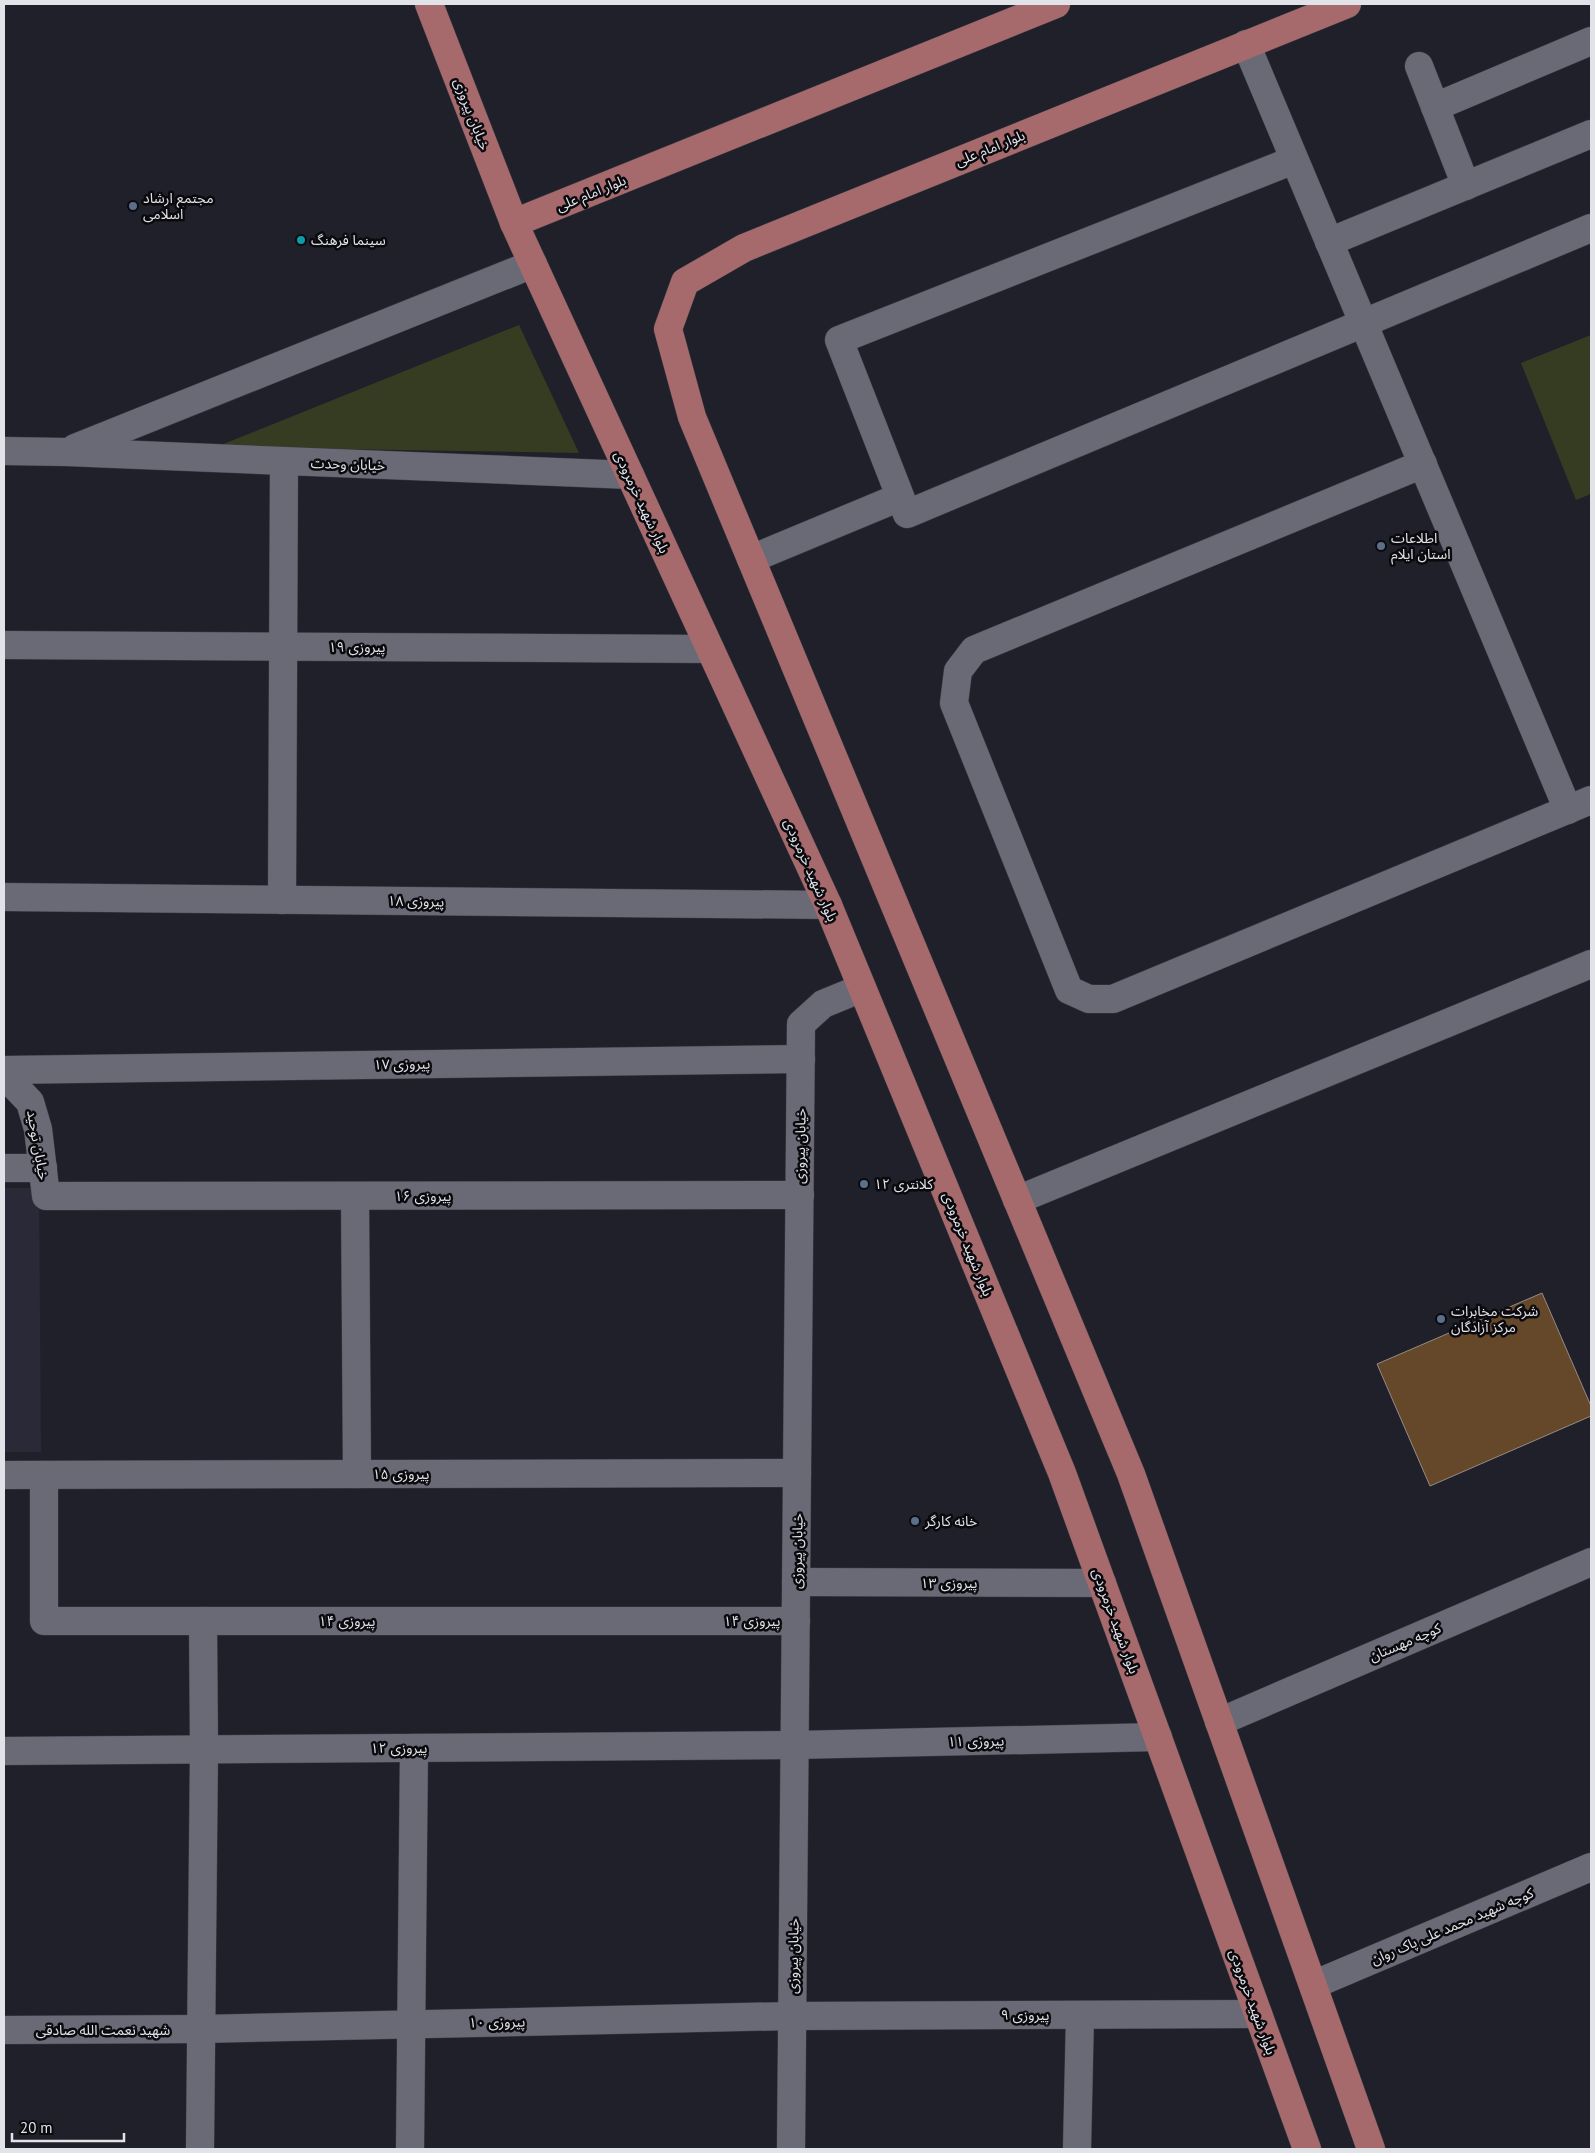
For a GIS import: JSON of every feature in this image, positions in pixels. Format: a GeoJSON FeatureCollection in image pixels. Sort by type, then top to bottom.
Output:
{"type":"FeatureCollection","features":[{"type":"Feature","properties":{"kind":"main road","name":"خیابان پیروزی"},"geometry":{"type":"LineString","coordinates":[[429,4],[514,224]]}},
{"type":"Feature","properties":{"kind":"main road","name":"بلوار امام على"},"geometry":{"type":"LineString","coordinates":[[514,224],[1056,4]]}},
{"type":"Feature","properties":{"kind":"main road","name":"بلوار امام على"},"geometry":{"type":"LineString","coordinates":[[751,559],[692,416],[668,329],[685,282],[744,248],[1347,4]]}},
{"type":"Feature","properties":{"kind":"main road","name":"بلوار شهید خرمرودی"},"geometry":{"type":"LineString","coordinates":[[514,224],[828,905],[1062,1473],[1306,2149]]}},
{"type":"Feature","properties":{"kind":"main road"},"geometry":{"type":"LineString","coordinates":[[751,559],[1131,1474],[1371,2149]]}},
{"type":"Feature","properties":{"kind":"street"},"geometry":{"type":"LineString","coordinates":[[1435,107],[1591,41]]}},
{"type":"Feature","properties":{"kind":"street"},"geometry":{"type":"LineString","coordinates":[[1246,44],[1423,464],[1580,805],[1113,999],[1089,999],[1069,990],[954,703],[958,671],[974,650],[1423,464]]}},
{"type":"Feature","properties":{"kind":"street"},"geometry":{"type":"LineString","coordinates":[[1419,66],[1466,186]]}},
{"type":"Feature","properties":{"kind":"street"},"geometry":{"type":"LineString","coordinates":[[1329,242],[1591,134]]}},
{"type":"Feature","properties":{"kind":"street"},"geometry":{"type":"LineString","coordinates":[[1294,160],[839,340],[907,514],[1591,228]]}},
{"type":"Feature","properties":{"kind":"street","name":"خیابان وحدت"},"geometry":{"type":"LineString","coordinates":[[66,452],[533,264]]}},
{"type":"Feature","properties":{"kind":"street","name":"خیابان وحدت"},"geometry":{"type":"LineString","coordinates":[[4,451],[630,475]]}},
{"type":"Feature","properties":{"kind":"street"},"geometry":{"type":"LineString","coordinates":[[282,900],[284,461]]}},
{"type":"Feature","properties":{"kind":"street"},"geometry":{"type":"LineString","coordinates":[[751,559],[900,497]]}},
{"type":"Feature","properties":{"kind":"street","name":"پیروزی ۱۹"},"geometry":{"type":"LineString","coordinates":[[4,645],[710,649]]}},
{"type":"Feature","properties":{"kind":"street","name":"پیروزی ۱۸"},"geometry":{"type":"LineString","coordinates":[[4,897],[828,905]]}},
{"type":"Feature","properties":{"kind":"street"},"geometry":{"type":"LineString","coordinates":[[1017,1200],[1591,964]]}},
{"type":"Feature","properties":{"kind":"street","name":"خیابان پیروزی"},"geometry":{"type":"LineString","coordinates":[[791,2149],[801,1024],[823,1004],[862,988]]}},
{"type":"Feature","properties":{"kind":"street","name":"پیروزی ۱۷"},"geometry":{"type":"LineString","coordinates":[[4,1070],[801,1059]]}},
{"type":"Feature","properties":{"kind":"street","name":"خیابان توحید"},"geometry":{"type":"LineString","coordinates":[[4,1075],[30,1102],[38,1129],[46,1196]]}},
{"type":"Feature","properties":{"kind":"street"},"geometry":{"type":"LineString","coordinates":[[4,1168],[43,1168]]}},
{"type":"Feature","properties":{"kind":"street","name":"پیروزی ۱۶"},"geometry":{"type":"LineString","coordinates":[[46,1196],[800,1195]]}},
{"type":"Feature","properties":{"kind":"street"},"geometry":{"type":"LineString","coordinates":[[355,1196],[357,1474]]}},
{"type":"Feature","properties":{"kind":"street","name":"پیروزی ۱۵"},"geometry":{"type":"LineString","coordinates":[[4,1475],[797,1473]]}},
{"type":"Feature","properties":{"kind":"street","name":"پیروزی ۱۴"},"geometry":{"type":"LineString","coordinates":[[44,1475],[44,1621],[796,1620]]}},
{"type":"Feature","properties":{"kind":"street","name":"کوچه مهستان"},"geometry":{"type":"LineString","coordinates":[[1219,1722],[1591,1562]]}},
{"type":"Feature","properties":{"kind":"street","name":"پیروزی ۱۳"},"geometry":{"type":"LineString","coordinates":[[796,1582],[1102,1583]]}},
{"type":"Feature","properties":{"kind":"street"},"geometry":{"type":"LineString","coordinates":[[200,2149],[204,1750],[203,1621]]}},
{"type":"Feature","properties":{"kind":"street","name":"پیروزی ۱۱"},"geometry":{"type":"LineString","coordinates":[[795,1746],[1158,1737]]}},
{"type":"Feature","properties":{"kind":"street","name":"پیروزی ۱۲"},"geometry":{"type":"LineString","coordinates":[[4,1751],[795,1746]]}},
{"type":"Feature","properties":{"kind":"street"},"geometry":{"type":"LineString","coordinates":[[410,2149],[414,1748]]}},
{"type":"Feature","properties":{"kind":"street","name":"کوچه شهید محمد علی پاک روان"},"geometry":{"type":"LineString","coordinates":[[1313,1985],[1591,1866]]}},
{"type":"Feature","properties":{"kind":"street","name":"پیروزی ۹"},"geometry":{"type":"LineString","coordinates":[[792,2016],[1258,2014]]}},
{"type":"Feature","properties":{"kind":"street"},"geometry":{"type":"LineString","coordinates":[[1077,2149],[1080,2015]]}},
{"type":"Feature","properties":{"kind":"street","name":"پیروزی ۱۰"},"geometry":{"type":"LineString","coordinates":[[201,2029],[792,2016]]}},
{"type":"Feature","properties":{"kind":"street","name":"شهید نعمت الله صادقی"},"geometry":{"type":"LineString","coordinates":[[4,2030],[201,2029]]}},
{"type":"Feature","properties":{"kind":"shaded area"},"geometry":{"type":"Polygon","coordinates":[[[4,1188],[39,1188],[41,1452],[4,1452],[4,1188]]]}},
{"type":"Feature","properties":{"kind":"green space"},"geometry":{"type":"Polygon","coordinates":[[[519,325],[579,453],[216,447],[519,325]]]}},
{"type":"Feature","properties":{"kind":"green space"},"geometry":{"type":"Polygon","coordinates":[[[1591,335],[1591,494],[1576,500],[1521,363],[1591,335]]]}},
{"type":"Feature","properties":{"kind":"building"},"geometry":{"type":"Polygon","coordinates":[[[1542,1293],[1591,1406],[1591,1416],[1430,1486],[1377,1364],[1542,1293]]]}},
{"type":"Feature","properties":{"kind":"place","name":"مجتمع ارشاد اسلامی"},"geometry":{"type":"Point","coordinates":[133,206]}},
{"type":"Feature","properties":{"kind":"place","name":"سینما فرهنگ"},"geometry":{"type":"Point","coordinates":[301,240]}},
{"type":"Feature","properties":{"kind":"place","name":"اطلاعات استان ایلام"},"geometry":{"type":"Point","coordinates":[1381,546]}},
{"type":"Feature","properties":{"kind":"place","name":"کلانتری ۱۲"},"geometry":{"type":"Point","coordinates":[864,1184]}},
{"type":"Feature","properties":{"kind":"place","name":"شرکت مخابرات مرکز آزادگان"},"geometry":{"type":"Point","coordinates":[1441,1319]}},
{"type":"Feature","properties":{"kind":"place","name":"خانه کارگر"},"geometry":{"type":"Point","coordinates":[915,1521]}}]}
